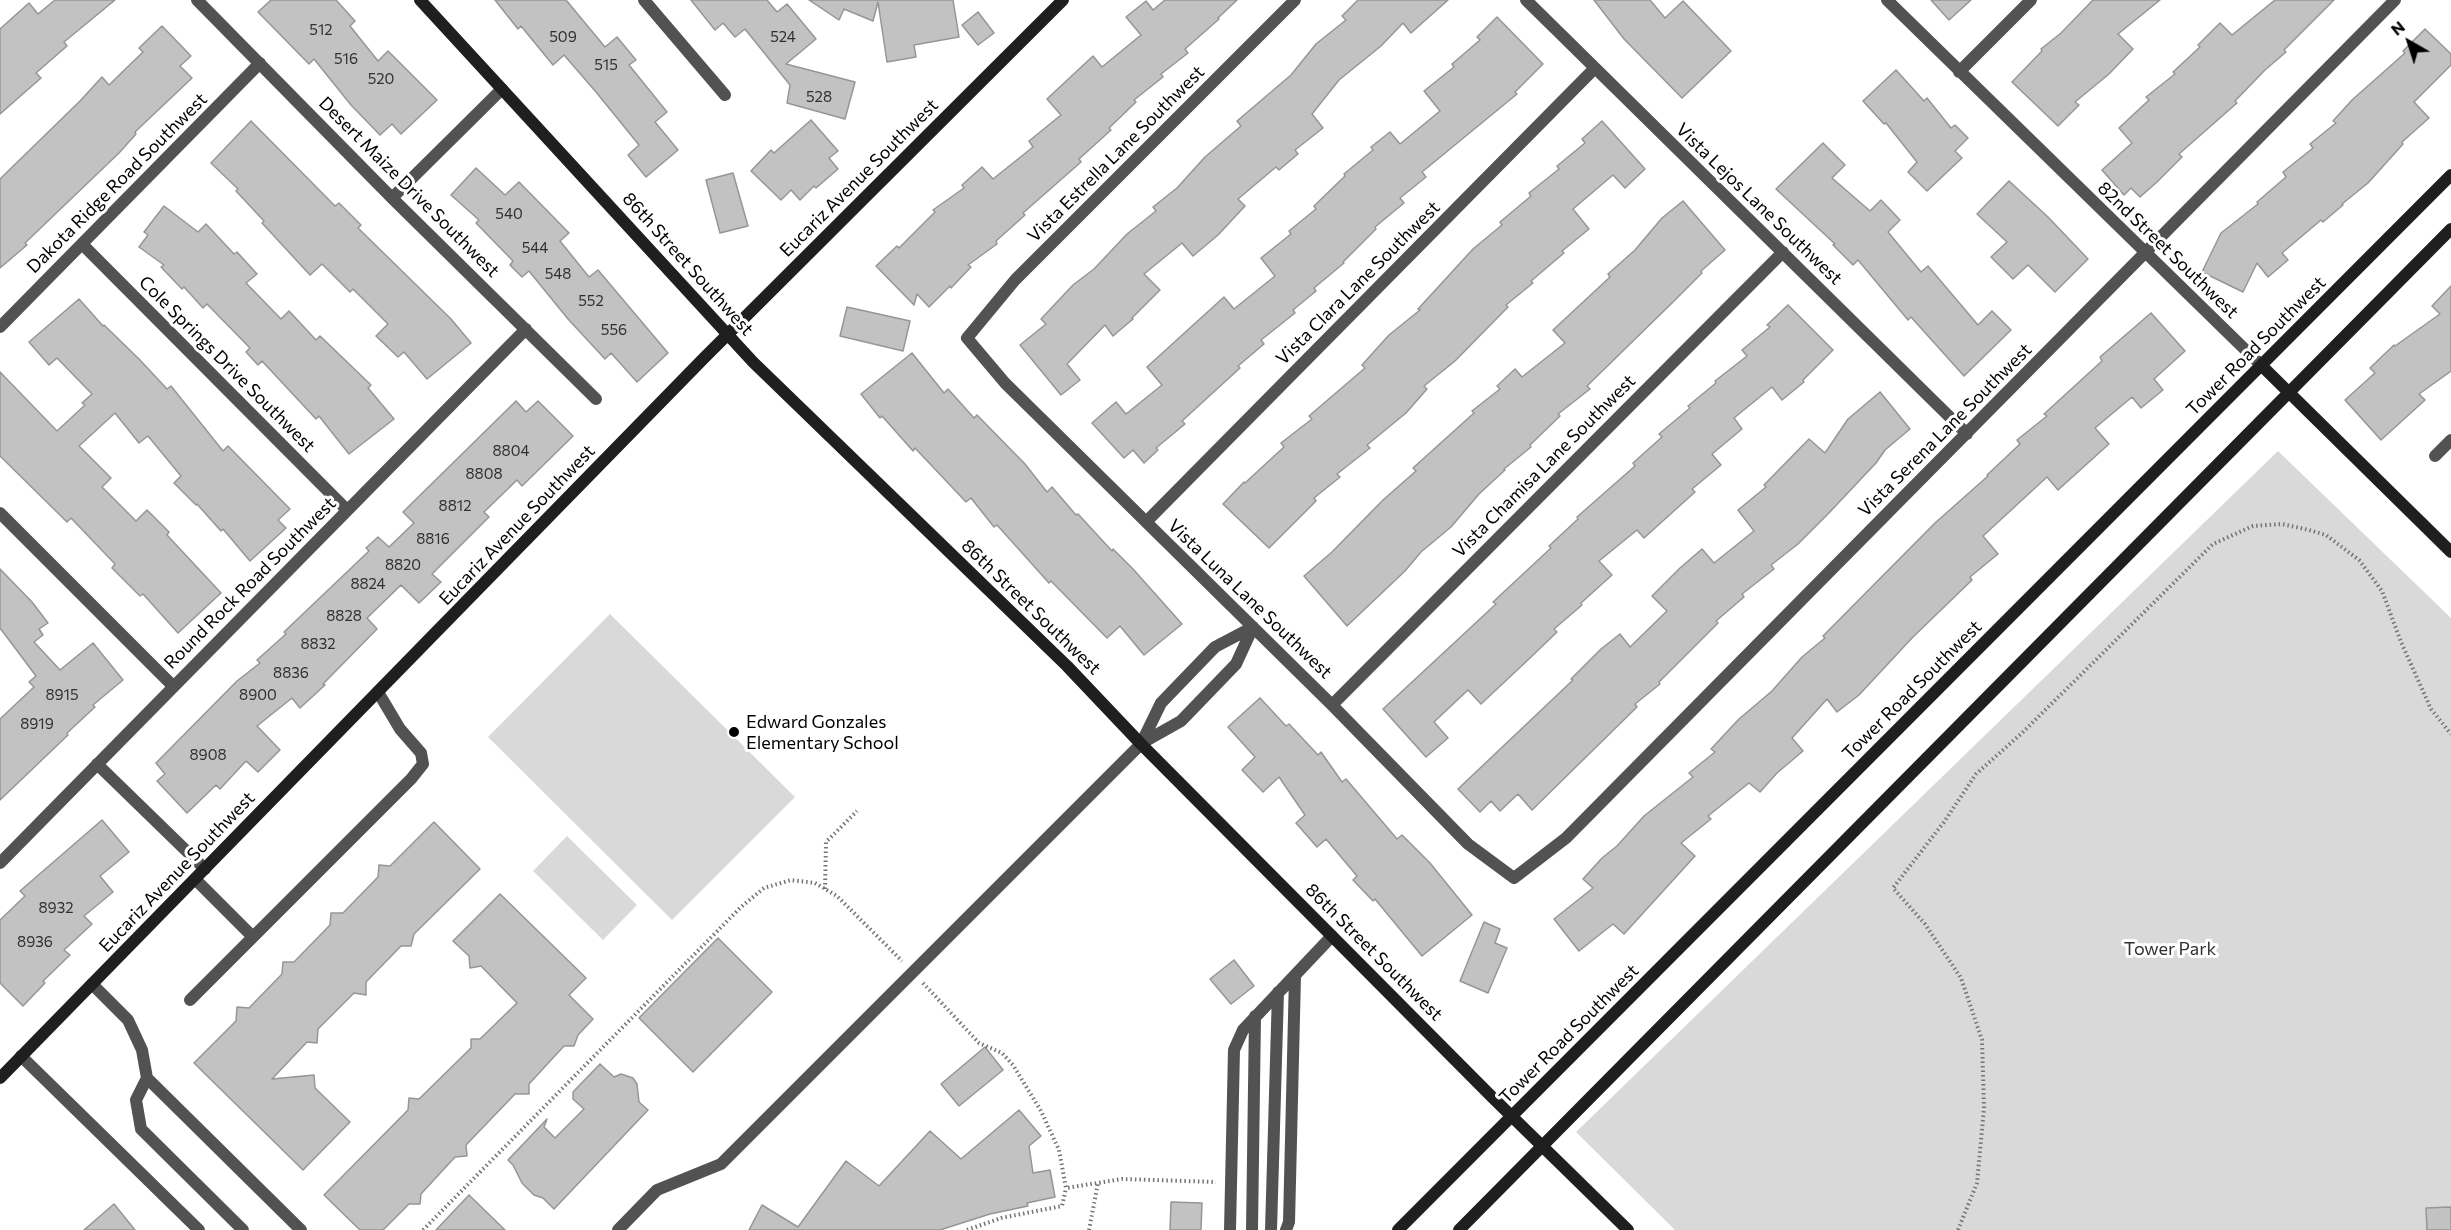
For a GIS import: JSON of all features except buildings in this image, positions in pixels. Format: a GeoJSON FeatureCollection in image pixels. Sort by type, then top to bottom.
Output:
{"type":"FeatureCollection","features":[{"type":"Feature","properties":{"kind":"street","name":"Desert Maize Drive Southwest"},"geometry":{"type":"LineString","coordinates":[[197,0],[392,198],[596,399]]}},
{"type":"Feature","properties":{"kind":"street","name":"86th Street Southwest"},"geometry":{"type":"LineString","coordinates":[[420,0],[728,334],[1067,666],[1141,744],[1628,1230]]}},
{"type":"Feature","properties":{"kind":"street"},"geometry":{"type":"LineString","coordinates":[[644,0],[725,95]]}},
{"type":"Feature","properties":{"kind":"street","name":"Eucariz Avenue Southwest"},"geometry":{"type":"LineString","coordinates":[[0,1078],[728,334],[1063,0]]}},
{"type":"Feature","properties":{"kind":"street","name":"Vista Estrella Lane Southwest"},"geometry":{"type":"LineString","coordinates":[[968,338],[1015,280],[1295,0]]}},
{"type":"Feature","properties":{"kind":"street","name":"Vista Lejos Lane Southwest"},"geometry":{"type":"LineString","coordinates":[[1526,0],[1967,434]]}},
{"type":"Feature","properties":{"kind":"street","name":"82nd Street Southwest"},"geometry":{"type":"LineString","coordinates":[[1887,0],[2451,552]]}},
{"type":"Feature","properties":{"kind":"street"},"geometry":{"type":"LineString","coordinates":[[1959,72],[2031,0]]}},
{"type":"Feature","properties":{"kind":"street","name":"Vista Serena Lane Southwest"},"geometry":{"type":"LineString","coordinates":[[1514,878],[1566,838],[2395,0]]}},
{"type":"Feature","properties":{"kind":"street","name":"Dakota Ridge Road Southwest"},"geometry":{"type":"LineString","coordinates":[[0,327],[260,63]]}},
{"type":"Feature","properties":{"kind":"street","name":"Vista Clara Lane Southwest"},"geometry":{"type":"LineString","coordinates":[[1146,522],[1594,69]]}},
{"type":"Feature","properties":{"kind":"street"},"geometry":{"type":"LineString","coordinates":[[392,198],[502,89]]}},
{"type":"Feature","properties":{"kind":"street","name":"Tower Road Southwest"},"geometry":{"type":"LineString","coordinates":[[1398,1230],[2451,175]]}},
{"type":"Feature","properties":{"kind":"street"},"geometry":{"type":"LineString","coordinates":[[1459,1230],[2451,229]]}},
{"type":"Feature","properties":{"kind":"street","name":"Cole Springs Drive Southwest"},"geometry":{"type":"LineString","coordinates":[[82,244],[347,510]]}},
{"type":"Feature","properties":{"kind":"street","name":"Vista Chamisa Lane Southwest"},"geometry":{"type":"LineString","coordinates":[[1332,705],[1783,252]]}},
{"type":"Feature","properties":{"kind":"street","name":"Round Rock Road Southwest"},"geometry":{"type":"LineString","coordinates":[[0,862],[526,329]]}},
{"type":"Feature","properties":{"kind":"street","name":"Vista Luna Lane Southwest"},"geometry":{"type":"LineString","coordinates":[[968,338],[1005,382],[1332,705],[1468,844],[1514,878]]}},
{"type":"Feature","properties":{"kind":"street"},"geometry":{"type":"LineString","coordinates":[[2435,456],[2451,440]]}},
{"type":"Feature","properties":{"kind":"street"},"geometry":{"type":"LineString","coordinates":[[0,513],[173,686]]}},
{"type":"Feature","properties":{"kind":"street"},"geometry":{"type":"LineString","coordinates":[[1141,744],[1161,703],[1210,651],[1253,627]]}},
{"type":"Feature","properties":{"kind":"street"},"geometry":{"type":"LineString","coordinates":[[618,1230],[657,1190],[721,1164],[1141,744],[1181,721],[1236,664],[1253,627]]}},
{"type":"Feature","properties":{"kind":"street"},"geometry":{"type":"LineString","coordinates":[[190,1000],[411,779],[423,764],[421,753],[400,729],[378,692]]}},
{"type":"Feature","properties":{"kind":"street"},"geometry":{"type":"LineString","coordinates":[[97,764],[205,869]]}},
{"type":"Feature","properties":{"kind":"street"},"geometry":{"type":"LineString","coordinates":[[195,879],[252,936]]}},
{"type":"Feature","properties":{"kind":"street"},"geometry":{"type":"LineString","coordinates":[[1230,1230],[1234,1050],[1243,1030],[1255,1016],[1332,936]]}},
{"type":"Feature","properties":{"kind":"street"},"geometry":{"type":"LineString","coordinates":[[1286,1230],[1289,1222],[1295,976]]}},
{"type":"Feature","properties":{"kind":"street"},"geometry":{"type":"LineString","coordinates":[[92,984],[128,1020],[142,1050],[147,1078],[301,1230]]}},
{"type":"Feature","properties":{"kind":"street"},"geometry":{"type":"LineString","coordinates":[[1271,1230],[1278,992]]}},
{"type":"Feature","properties":{"kind":"street"},"geometry":{"type":"LineString","coordinates":[[1252,1230],[1255,1016]]}},
{"type":"Feature","properties":{"kind":"street"},"geometry":{"type":"LineString","coordinates":[[21,1056],[199,1230]]}},
{"type":"Feature","properties":{"kind":"street"},"geometry":{"type":"LineString","coordinates":[[147,1078],[135,1100],[141,1129],[243,1230]]}},
{"type":"Feature","properties":{"kind":"path"},"geometry":{"type":"LineString","coordinates":[[1958,1230],[1977,1183],[1984,1108],[1982,1040],[1961,978],[1925,924],[1893,888],[1944,822],[1976,774],[2022,733],[2213,544],[2253,526],[2282,524],[2326,535],[2359,560],[2382,591],[2401,642],[2431,709],[2451,734]]}},
{"type":"Feature","properties":{"kind":"path"},"geometry":{"type":"LineString","coordinates":[[825,889],[826,842],[857,811]]}},
{"type":"Feature","properties":{"kind":"path"},"geometry":{"type":"LineString","coordinates":[[423,1230],[741,907],[764,888],[791,880],[815,883],[837,896],[902,961]]}},
{"type":"Feature","properties":{"kind":"path"},"geometry":{"type":"LineString","coordinates":[[920,980],[979,1043],[1002,1053],[1013,1065],[1041,1111],[1059,1150],[1066,1188],[1062,1206],[1001,1218],[966,1230]]}},
{"type":"Feature","properties":{"kind":"path"},"geometry":{"type":"LineString","coordinates":[[1066,1188],[1132,1179],[1217,1182]]}},
{"type":"Feature","properties":{"kind":"path"},"geometry":{"type":"LineString","coordinates":[[1089,1230],[1098,1183]]}},
{"type":"Feature","properties":{"kind":"green space","name":"Tower Park"},"geometry":{"type":"Polygon","coordinates":[[[2278,451],[2451,618],[2451,1230],[1675,1230],[1576,1132],[2278,451]]]}},
{"type":"Feature","properties":{"kind":"green space"},"geometry":{"type":"Polygon","coordinates":[[[610,614],[795,797],[672,920],[488,737],[610,614]]]}},
{"type":"Feature","properties":{"kind":"green space"},"geometry":{"type":"Polygon","coordinates":[[[567,836],[637,905],[603,940],[533,871],[567,836]]]}},
{"type":"Feature","properties":{"kind":"place","name":"Edward Gonzales Elementary School"},"geometry":{"type":"Point","coordinates":[734,732]}}]}
